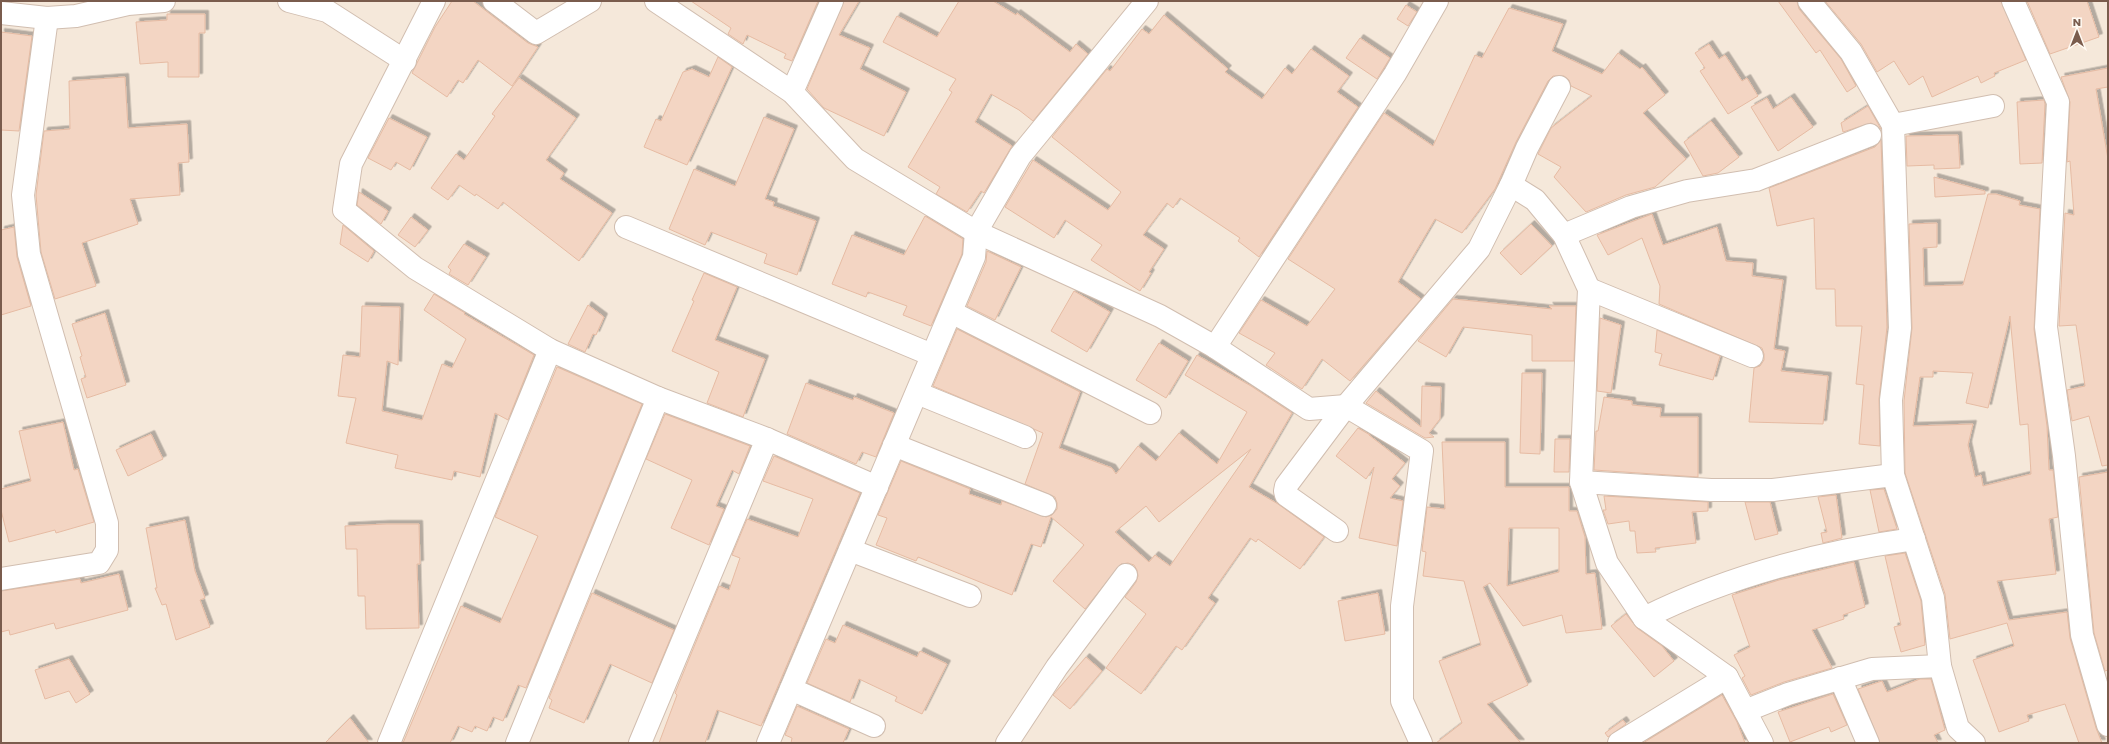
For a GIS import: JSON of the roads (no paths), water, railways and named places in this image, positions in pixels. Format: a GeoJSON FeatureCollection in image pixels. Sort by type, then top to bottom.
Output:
{"type":"FeatureCollection","features":[{"type":"Feature","properties":{"kind":"street"},"geometry":{"type":"LineString","coordinates":[[1,13],[47,18],[76,16],[128,4],[164,1]]}},
{"type":"Feature","properties":{"kind":"street"},"geometry":{"type":"LineString","coordinates":[[289,1],[327,11],[404,61]]}},
{"type":"Feature","properties":{"kind":"street"},"geometry":{"type":"LineString","coordinates":[[434,1],[351,164],[344,210],[415,268],[550,350],[658,398],[767,439],[877,487]]}},
{"type":"Feature","properties":{"kind":"street"},"geometry":{"type":"LineString","coordinates":[[494,1],[536,33],[590,1]]}},
{"type":"Feature","properties":{"kind":"street"},"geometry":{"type":"LineString","coordinates":[[656,1],[792,92],[855,159],[976,232],[1160,316],[1215,347],[1309,409],[1346,406],[1422,451],[1402,606],[1402,700],[1420,743]]}},
{"type":"Feature","properties":{"kind":"street"},"geometry":{"type":"LineString","coordinates":[[792,92],[832,1]]}},
{"type":"Feature","properties":{"kind":"street"},"geometry":{"type":"LineString","coordinates":[[768,743],[974,256],[976,232],[1020,156],[1147,1]]}},
{"type":"Feature","properties":{"kind":"street"},"geometry":{"type":"LineString","coordinates":[[1215,347],[1395,74],[1437,1]]}},
{"type":"Feature","properties":{"kind":"street"},"geometry":{"type":"LineString","coordinates":[[1809,1],[1850,52],[1893,125],[1900,328],[1891,400],[1893,475],[1933,598],[1940,666],[1958,728],[1974,743]]}},
{"type":"Feature","properties":{"kind":"street"},"geometry":{"type":"LineString","coordinates":[[2013,1],[2058,102],[2046,328],[2064,456],[2082,635],[2108,725]]}},
{"type":"Feature","properties":{"kind":"street"},"geometry":{"type":"LineString","coordinates":[[1,579],[99,563],[107,550],[107,522],[29,254],[23,195],[47,18]]}},
{"type":"Feature","properties":{"kind":"street"},"geometry":{"type":"LineString","coordinates":[[1337,531],[1286,495],[1286,486],[1346,406],[1479,249],[1511,185],[1526,148],[1559,87]]}},
{"type":"Feature","properties":{"kind":"street"},"geometry":{"type":"LineString","coordinates":[[1893,125],[1993,106]]}},
{"type":"Feature","properties":{"kind":"street"},"geometry":{"type":"LineString","coordinates":[[1564,235],[1631,207],[1687,191],[1756,180],[1870,135]]}},
{"type":"Feature","properties":{"kind":"street"},"geometry":{"type":"LineString","coordinates":[[1511,185],[1535,200],[1564,235],[1579,263],[1589,289],[1581,482],[1607,563],[1644,618],[1727,677],[1762,743]]}},
{"type":"Feature","properties":{"kind":"street"},"geometry":{"type":"LineString","coordinates":[[626,227],[932,355]]}},
{"type":"Feature","properties":{"kind":"street"},"geometry":{"type":"LineString","coordinates":[[1589,289],[1752,356]]}},
{"type":"Feature","properties":{"kind":"street"},"geometry":{"type":"LineString","coordinates":[[951,312],[1150,413]]}},
{"type":"Feature","properties":{"kind":"street"},"geometry":{"type":"LineString","coordinates":[[389,743],[550,350]]}},
{"type":"Feature","properties":{"kind":"street"},"geometry":{"type":"LineString","coordinates":[[917,393],[1025,437]]}},
{"type":"Feature","properties":{"kind":"street"},"geometry":{"type":"LineString","coordinates":[[517,743],[658,398]]}},
{"type":"Feature","properties":{"kind":"street"},"geometry":{"type":"LineString","coordinates":[[640,743],[767,439]]}},
{"type":"Feature","properties":{"kind":"street"},"geometry":{"type":"LineString","coordinates":[[894,445],[1045,506]]}},
{"type":"Feature","properties":{"kind":"street"},"geometry":{"type":"LineString","coordinates":[[1581,482],[1711,490],[1773,490],[1893,475]]}},
{"type":"Feature","properties":{"kind":"street"},"geometry":{"type":"LineString","coordinates":[[1644,618],[1673,604],[1741,577],[1863,546],[1914,539]]}},
{"type":"Feature","properties":{"kind":"street"},"geometry":{"type":"LineString","coordinates":[[850,550],[970,596]]}},
{"type":"Feature","properties":{"kind":"street"},"geometry":{"type":"LineString","coordinates":[[1006,743],[1057,667],[1126,575]]}},
{"type":"Feature","properties":{"kind":"street"},"geometry":{"type":"LineString","coordinates":[[1745,711],[1788,694],[1872,669],[1940,666]]}},
{"type":"Feature","properties":{"kind":"street"},"geometry":{"type":"LineString","coordinates":[[1619,743],[1727,677]]}},
{"type":"Feature","properties":{"kind":"street"},"geometry":{"type":"LineString","coordinates":[[1840,678],[1868,743]]}},
{"type":"Feature","properties":{"kind":"street"},"geometry":{"type":"LineString","coordinates":[[790,689],[874,726]]}}]}
